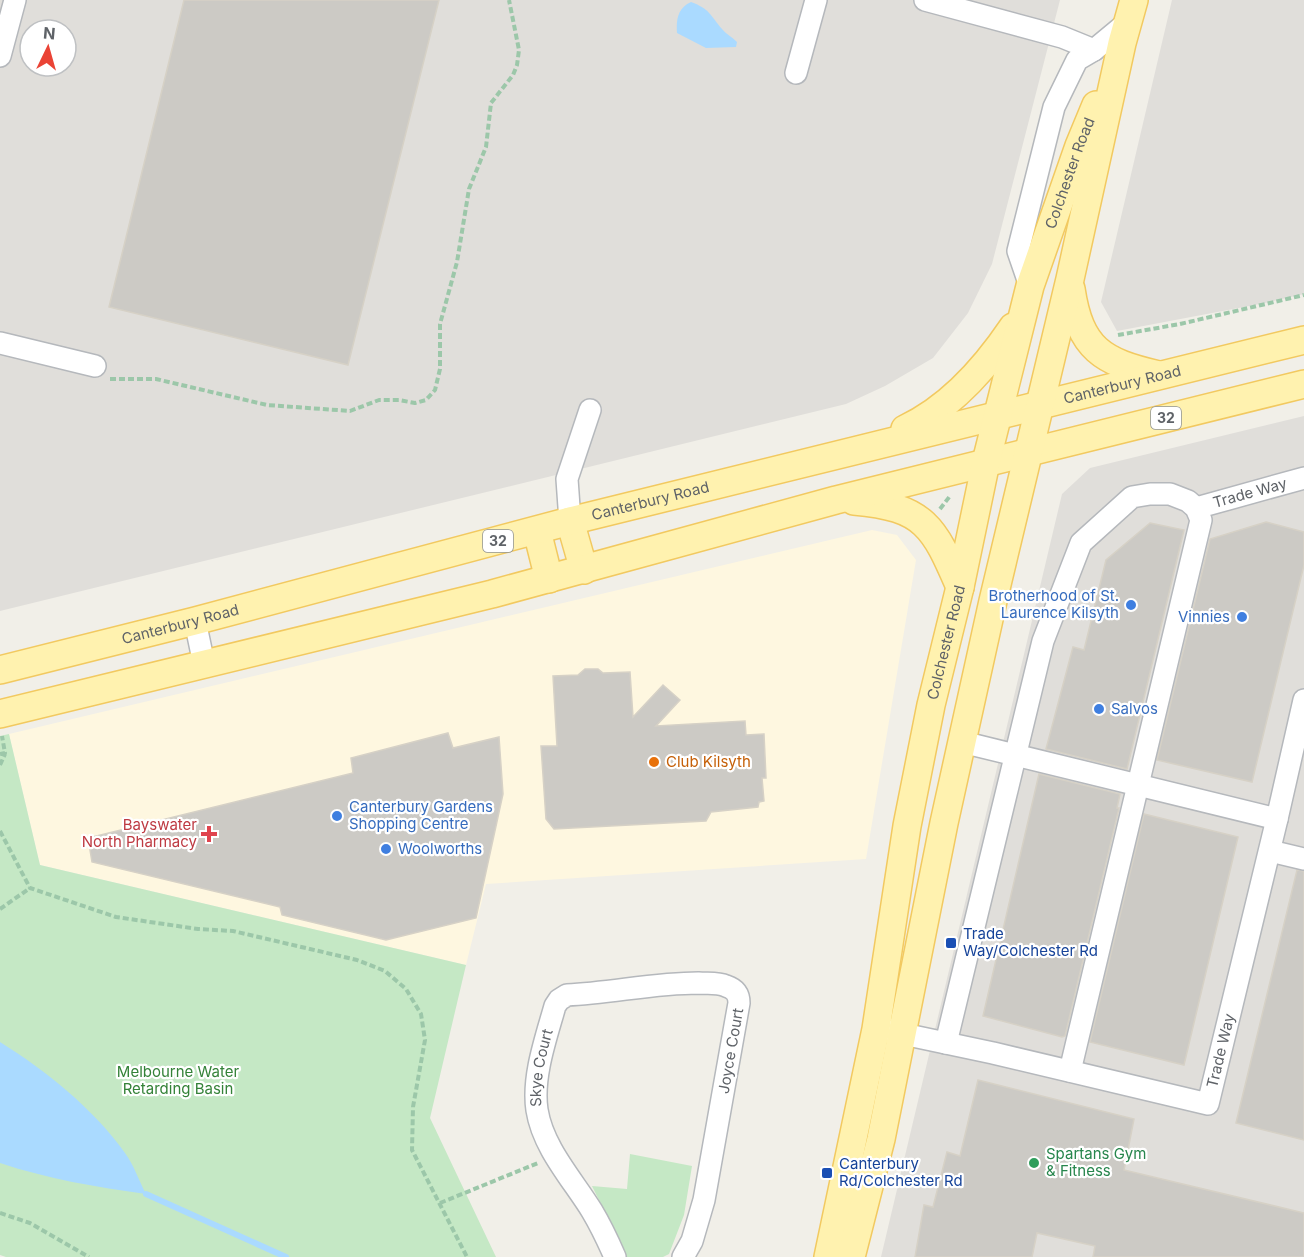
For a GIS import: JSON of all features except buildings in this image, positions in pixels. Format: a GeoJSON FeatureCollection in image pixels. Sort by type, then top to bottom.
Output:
{"type":"FeatureCollection","features":[{"type":"Feature","properties":{"kind":"main road","name":"Colchester Road"},"geometry":{"type":"LineString","coordinates":[[851,1257],[881,1139],[962,742],[1128,22]]}},
{"type":"Feature","properties":{"kind":"main road","name":"Colchester Road"},"geometry":{"type":"LineString","coordinates":[[828,1257],[876,1029],[907,826],[931,705],[1021,316],[1079,146],[1128,22]]}},
{"type":"Feature","properties":{"kind":"main road"},"geometry":{"type":"LineString","coordinates":[[1070,279],[1075,315],[1083,334],[1096,349],[1111,360],[1130,368],[1161,375]]}},
{"type":"Feature","properties":{"kind":"main road"},"geometry":{"type":"LineString","coordinates":[[866,447],[913,425],[943,405],[984,366],[1021,316]]}},
{"type":"Feature","properties":{"kind":"main road","name":"Canterbury Road"},"geometry":{"type":"LineString","coordinates":[[0,670],[195,621],[570,521],[1304,340]]}},
{"type":"Feature","properties":{"kind":"main road","name":"32"},"geometry":{"type":"LineString","coordinates":[[1,724],[204,664],[584,570],[836,500],[1304,384]]}},
{"type":"Feature","properties":{"kind":"main road"},"geometry":{"type":"LineString","coordinates":[[836,500],[878,503],[910,514],[919,520],[937,537],[960,587]]}},
{"type":"Feature","properties":{"kind":"main road"},"geometry":{"type":"LineString","coordinates":[[570,521],[584,570]]}},
{"type":"Feature","properties":{"kind":"main road"},"geometry":{"type":"LineString","coordinates":[[537,531],[549,579]]}},
{"type":"Feature","properties":{"kind":"street"},"geometry":{"type":"LineString","coordinates":[[0,56],[15,0]]}},
{"type":"Feature","properties":{"kind":"street"},"geometry":{"type":"LineString","coordinates":[[796,73],[816,0]]}},
{"type":"Feature","properties":{"kind":"street"},"geometry":{"type":"LineString","coordinates":[[925,0],[1062,37],[1094,51]]}},
{"type":"Feature","properties":{"kind":"street"},"geometry":{"type":"LineString","coordinates":[[1030,286],[1018,251],[1054,107],[1077,60],[1094,51],[1128,22]]}},
{"type":"Feature","properties":{"kind":"street"},"geometry":{"type":"LineString","coordinates":[[0,343],[100,373]]}},
{"type":"Feature","properties":{"kind":"street"},"geometry":{"type":"LineString","coordinates":[[570,521],[567,479],[590,410]]}},
{"type":"Feature","properties":{"kind":"street","name":"Trade Way"},"geometry":{"type":"LineString","coordinates":[[1196,508],[1304,478]]}},
{"type":"Feature","properties":{"kind":"street"},"geometry":{"type":"LineString","coordinates":[[946,1043],[1043,641],[1081,543],[1132,497],[1170,494],[1188,501],[1196,508],[1201,520],[1070,1071]]}},
{"type":"Feature","properties":{"kind":"street"},"geometry":{"type":"LineString","coordinates":[[195,621],[204,664]]}},
{"type":"Feature","properties":{"kind":"street","name":"Trade Way"},"geometry":{"type":"LineString","coordinates":[[876,1029],[1208,1104],[1270,851],[1304,700]]}},
{"type":"Feature","properties":{"kind":"street"},"geometry":{"type":"LineString","coordinates":[[962,742],[1277,819]]}},
{"type":"Feature","properties":{"kind":"street"},"geometry":{"type":"LineString","coordinates":[[1270,851],[1304,860]]}},
{"type":"Feature","properties":{"kind":"street","name":"Joyce Court"},"geometry":{"type":"LineString","coordinates":[[587,994],[673,984],[721,984],[739,995],[704,1200],[692,1241],[683,1257]]}},
{"type":"Feature","properties":{"kind":"street","name":"Skye Court"},"geometry":{"type":"LineString","coordinates":[[587,994],[567,995],[555,1006],[536,1091],[537,1109],[540,1124],[556,1156],[592,1212],[615,1257]]}},
{"type":"Feature","properties":{"kind":"path"},"geometry":{"type":"LineString","coordinates":[[100,373],[156,379],[267,405],[350,411],[379,400],[415,403],[426,400],[435,390],[440,369],[440,324],[457,262],[469,189],[486,147],[490,103],[513,75],[517,65],[519,50],[509,0]]}},
{"type":"Feature","properties":{"kind":"path"},"geometry":{"type":"LineString","coordinates":[[1111,336],[1180,324],[1304,296]]}},
{"type":"Feature","properties":{"kind":"path"},"geometry":{"type":"LineString","coordinates":[[935,516],[952,493]]}},
{"type":"Feature","properties":{"kind":"path"},"geometry":{"type":"LineString","coordinates":[[0,765],[6,753],[1,724]]}},
{"type":"Feature","properties":{"kind":"path"},"geometry":{"type":"LineString","coordinates":[[0,754],[6,753]]}},
{"type":"Feature","properties":{"kind":"path"},"geometry":{"type":"LineString","coordinates":[[0,831],[30,888],[116,917],[198,929],[233,931],[357,960],[385,971],[406,988],[421,1014],[425,1040],[413,1107],[412,1150],[467,1257]]}},
{"type":"Feature","properties":{"kind":"path"},"geometry":{"type":"LineString","coordinates":[[0,909],[30,888]]}},
{"type":"Feature","properties":{"kind":"path"},"geometry":{"type":"LineString","coordinates":[[440,1203],[556,1156]]}},
{"type":"Feature","properties":{"kind":"path"},"geometry":{"type":"LineString","coordinates":[[0,1213],[30,1223],[89,1257]]}},
{"type":"Feature","properties":{"kind":"shaded area"},"geometry":{"type":"Polygon","coordinates":[[[0,0],[1060,0],[992,264],[968,313],[933,358],[885,386],[846,404],[0,611],[0,0]]]}},
{"type":"Feature","properties":{"kind":"shaded area"},"geometry":{"type":"Polygon","coordinates":[[[1172,0],[1304,0],[1304,294],[1117,331],[1101,302],[1172,0]]]}},
{"type":"Feature","properties":{"kind":"shaded area"},"geometry":{"type":"Polygon","coordinates":[[[1304,416],[1304,1257],[881,1257],[1062,494],[1090,468],[1304,416]]]}},
{"type":"Feature","properties":{"kind":"shaded area"},"geometry":{"type":"Polygon","coordinates":[[[872,530],[897,535],[916,560],[866,859],[486,884],[466,965],[40,865],[9,734],[872,530]]]}},
{"type":"Feature","properties":{"kind":"green space","name":"Melbourne Water Retarding Basin"},"geometry":{"type":"Polygon","coordinates":[[[9,734],[40,865],[466,965],[430,1118],[496,1257],[6,1257],[0,1255],[0,736],[9,734]]]}},
{"type":"Feature","properties":{"kind":"green space"},"geometry":{"type":"Polygon","coordinates":[[[630,1154],[692,1166],[684,1215],[669,1254],[663,1257],[627,1257],[592,1186],[627,1189],[630,1154]]]}},
{"type":"Feature","properties":{"kind":"water"},"geometry":{"type":"Polygon","coordinates":[[[691,2],[709,13],[737,42],[736,47],[706,48],[677,33],[679,14],[683,7],[691,2]]]}},
{"type":"Feature","properties":{"kind":"water"},"geometry":{"type":"Polygon","coordinates":[[[0,1042],[51,1078],[99,1121],[128,1158],[146,1194],[72,1182],[0,1163],[0,1042]]]}},
{"type":"Feature","properties":{"kind":"waterway"},"geometry":{"type":"LineString","coordinates":[[146,1194],[286,1257]]}},
{"type":"Feature","properties":{"kind":"place","name":"Brotherhood of St. Laurence Kilsyth"},"geometry":{"type":"Point","coordinates":[1131,605]}},
{"type":"Feature","properties":{"kind":"place","name":"Vinnies"},"geometry":{"type":"Point","coordinates":[1242,617]}},
{"type":"Feature","properties":{"kind":"place","name":"Salvos"},"geometry":{"type":"Point","coordinates":[1099,709]}},
{"type":"Feature","properties":{"kind":"place","name":"Club Kilsyth"},"geometry":{"type":"Point","coordinates":[654,762]}},
{"type":"Feature","properties":{"kind":"place","name":"Canterbury Gardens Shopping Centre"},"geometry":{"type":"Point","coordinates":[337,816]}},
{"type":"Feature","properties":{"kind":"place","name":"Bayswater North Pharmacy"},"geometry":{"type":"Point","coordinates":[209,834]}},
{"type":"Feature","properties":{"kind":"place","name":"Woolworths"},"geometry":{"type":"Point","coordinates":[386,849]}},
{"type":"Feature","properties":{"kind":"place","name":"Trade Way/Colchester Rd"},"geometry":{"type":"Point","coordinates":[951,943]}},
{"type":"Feature","properties":{"kind":"place","name":"Spartans Gym & Fitness"},"geometry":{"type":"Point","coordinates":[1034,1163]}},
{"type":"Feature","properties":{"kind":"place","name":"Canterbury Rd/Colchester Rd"},"geometry":{"type":"Point","coordinates":[827,1173]}}]}
